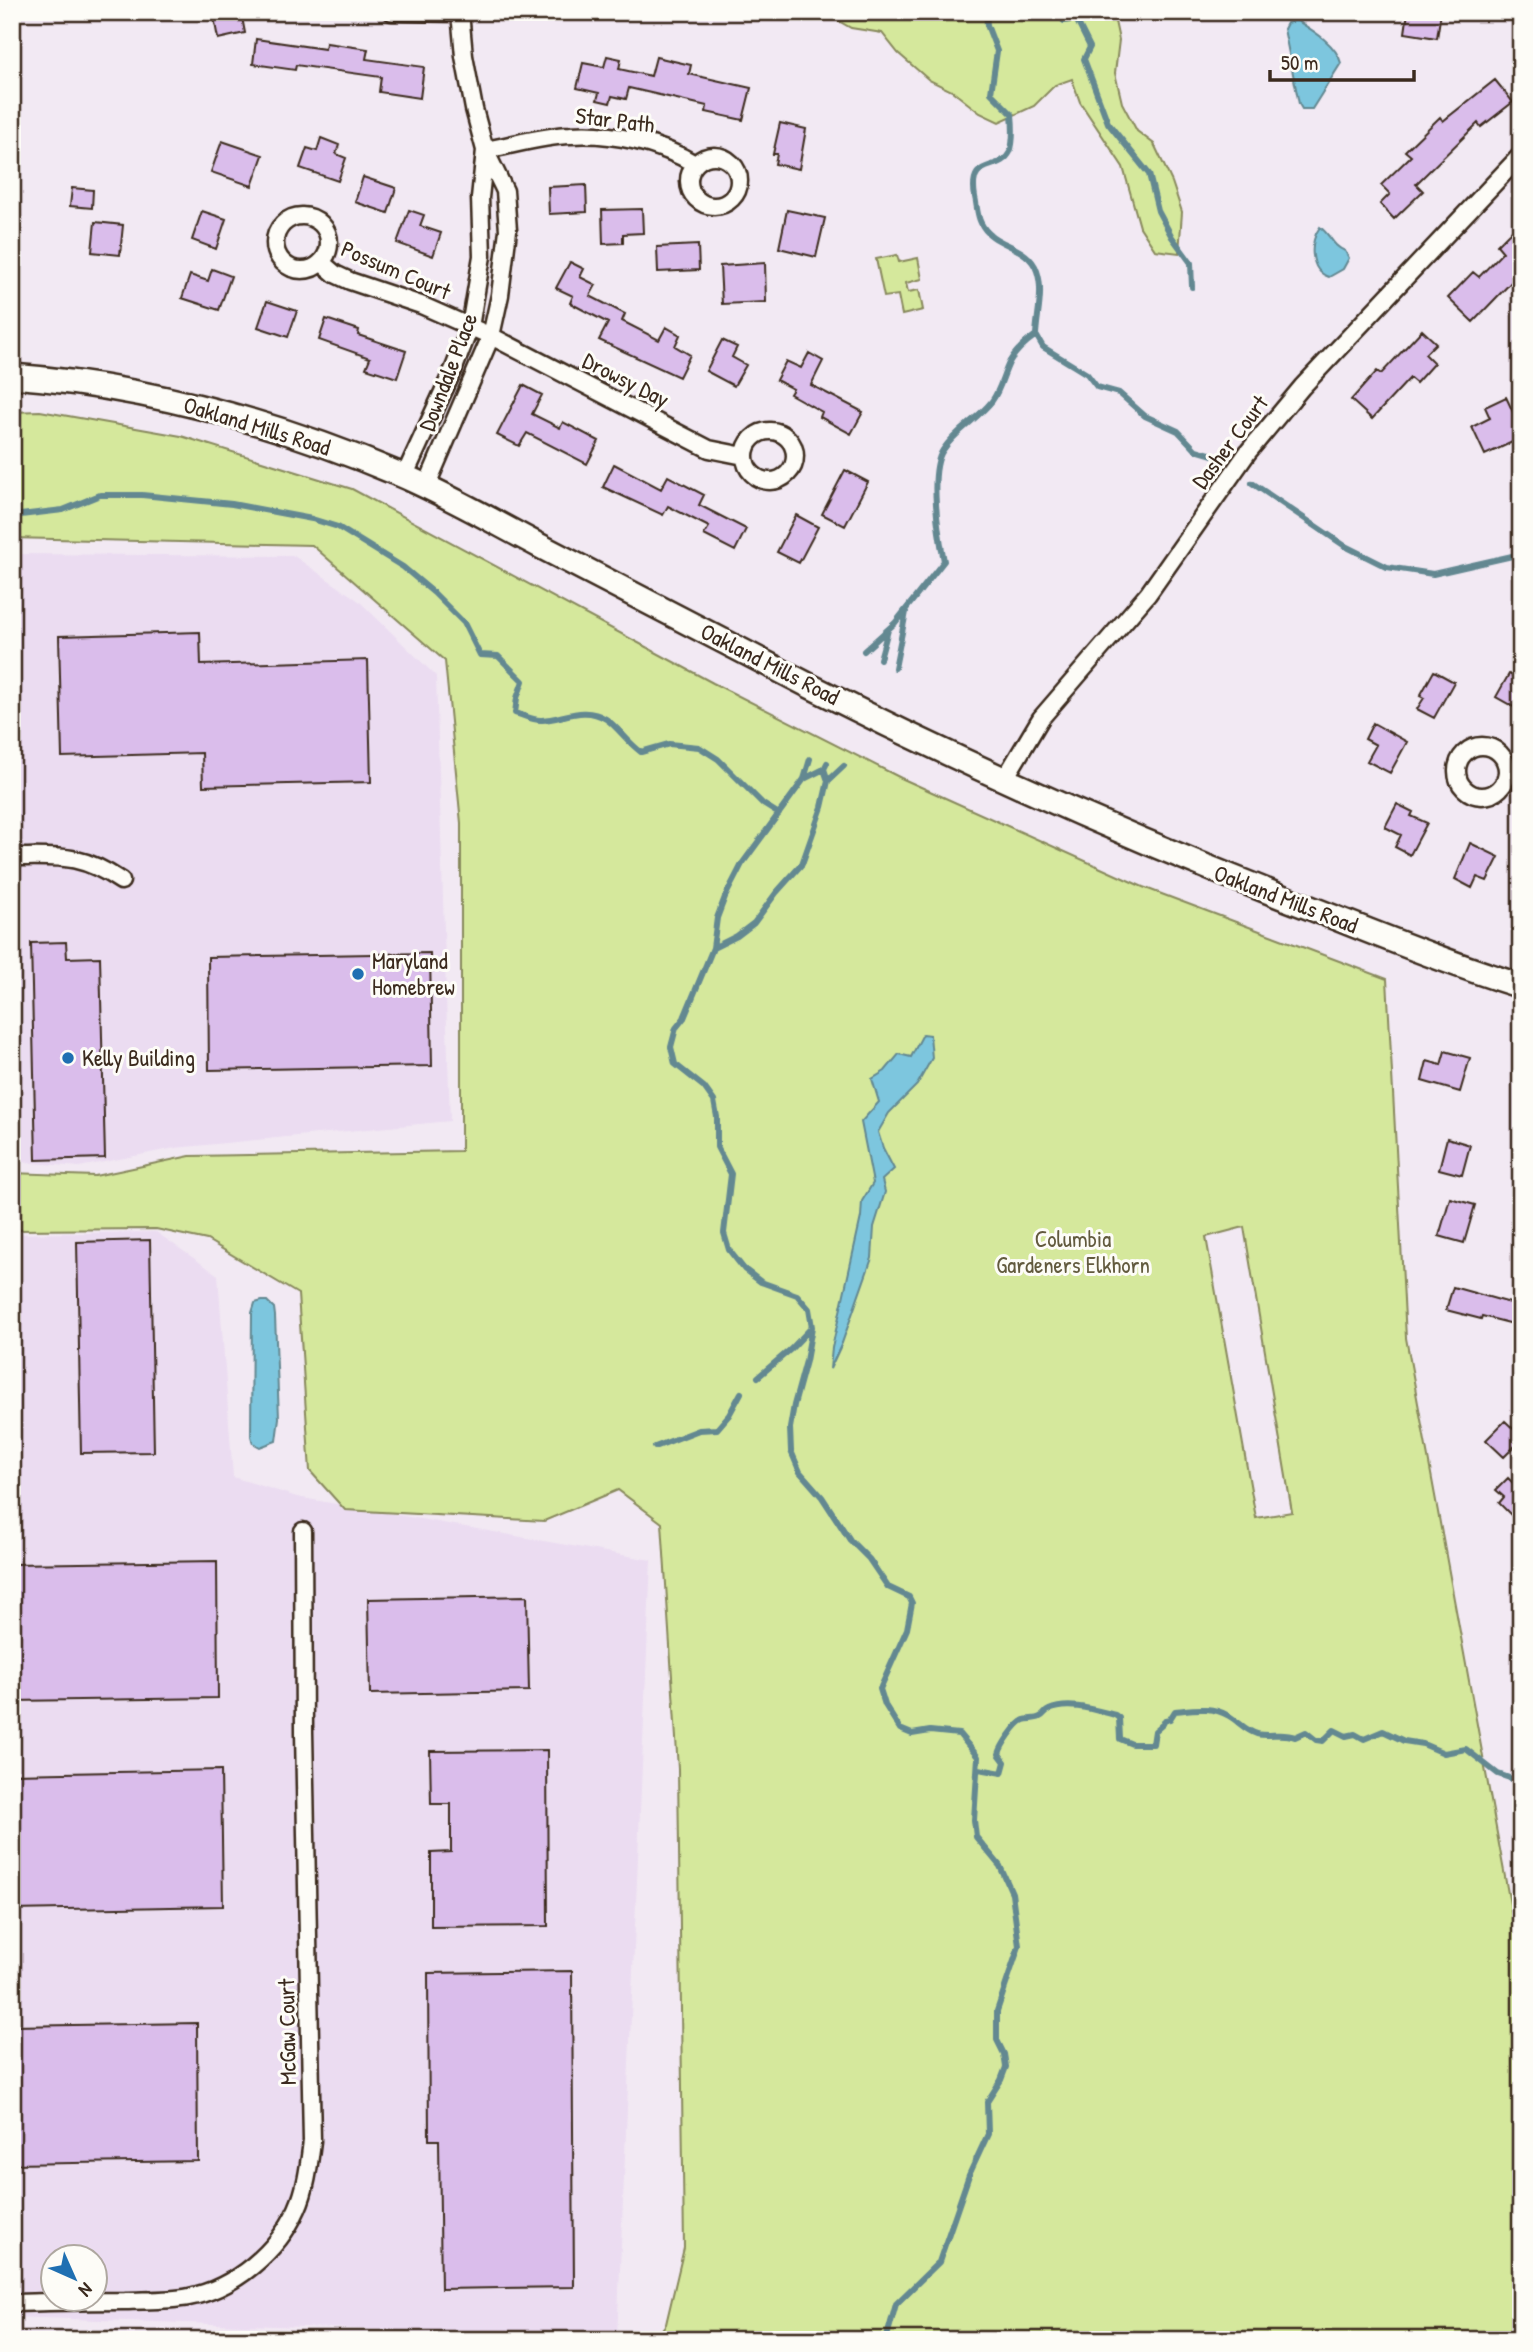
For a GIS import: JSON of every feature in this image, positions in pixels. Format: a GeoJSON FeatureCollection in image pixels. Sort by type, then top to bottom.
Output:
{"type":"FeatureCollection","features":[{"type":"Feature","properties":{"kind":"street"},"geometry":{"type":"LineString","coordinates":[[391,12],[460,13]]}},
{"type":"Feature","properties":{"kind":"street","name":"Downdale Place"},"geometry":{"type":"LineString","coordinates":[[426,487],[491,336],[500,295],[508,230],[505,191],[485,150],[464,56],[460,13]]}},
{"type":"Feature","properties":{"kind":"street","name":"Star Path"},"geometry":{"type":"LineString","coordinates":[[485,150],[569,135],[591,135],[630,140],[661,148],[695,164]]}},
{"type":"Feature","properties":{"kind":"street","name":"Downdale Place"},"geometry":{"type":"LineString","coordinates":[[404,477],[470,327],[482,256],[480,198],[485,150]]}},
{"type":"Feature","properties":{"kind":"street","name":"Dasher Court"},"geometry":{"type":"LineString","coordinates":[[1004,780],[1041,718],[1148,594],[1248,452],[1320,368],[1521,155]]}},
{"type":"Feature","properties":{"kind":"street","name":"Possum Court"},"geometry":{"type":"LineString","coordinates":[[321,262],[335,274],[350,281],[421,306],[491,336]]}},
{"type":"Feature","properties":{"kind":"street","name":"Drowsy Day"},"geometry":{"type":"LineString","coordinates":[[491,336],[709,449],[744,456]]}},
{"type":"Feature","properties":{"kind":"street","name":"Oakland Mills Road"},"geometry":{"type":"LineString","coordinates":[[12,376],[150,396],[220,413],[351,455],[426,487],[814,688],[1004,780],[1193,863],[1454,964],[1521,986]]}},
{"type":"Feature","properties":{"kind":"street"},"geometry":{"type":"LineString","coordinates":[[12,856],[82,860],[121,881]]}},
{"type":"Feature","properties":{"kind":"street","name":"McGaw Court"},"geometry":{"type":"LineString","coordinates":[[12,2303],[152,2300],[188,2297],[208,2292],[225,2285],[262,2258],[279,2239],[297,2208],[305,2186],[312,2141],[303,1531]]}},
{"type":"Feature","properties":{"kind":"shaded area"},"geometry":{"type":"Polygon","coordinates":[[[12,554],[294,556],[359,601],[436,676],[450,1121],[175,1148],[79,1167],[12,1161],[12,554]]]}},
{"type":"Feature","properties":{"kind":"shaded area"},"geometry":{"type":"Polygon","coordinates":[[[156,1232],[218,1275],[233,1477],[297,1497],[651,1560],[617,2338],[12,2317],[12,1234],[156,1232]]]}},
{"type":"Feature","properties":{"kind":"green space"},"geometry":{"type":"Polygon","coordinates":[[[823,12],[1113,12],[1119,40],[1115,73],[1122,103],[1137,131],[1154,144],[1172,182],[1182,212],[1179,253],[1155,250],[1140,227],[1123,167],[1080,102],[1072,79],[1055,85],[1034,106],[999,122],[980,113],[952,91],[929,80],[898,53],[882,33],[851,28],[823,12]]]}},
{"type":"Feature","properties":{"kind":"green space"},"geometry":{"type":"Polygon","coordinates":[[[897,255],[899,262],[918,258],[922,279],[906,283],[908,292],[919,290],[923,310],[902,315],[898,295],[884,297],[876,259],[897,255]]]}},
{"type":"Feature","properties":{"kind":"green space","name":"Columbia Gardeners Elkhorn"},"geometry":{"type":"Polygon","coordinates":[[[40,411],[181,436],[352,489],[713,683],[901,778],[1143,887],[1387,979],[1406,1338],[1521,1964],[1521,2340],[654,2340],[666,2324],[684,2248],[678,1769],[662,1523],[618,1490],[544,1521],[345,1510],[310,1471],[298,1294],[207,1240],[156,1229],[12,1230],[12,1173],[95,1176],[190,1156],[461,1151],[461,823],[445,661],[312,545],[12,538],[12,412],[40,411]],[[1244,1227],[1206,1237],[1256,1518],[1292,1512],[1244,1227]]]}},
{"type":"Feature","properties":{"kind":"water"},"geometry":{"type":"Polygon","coordinates":[[[1296,20],[1329,44],[1341,63],[1312,109],[1302,109],[1299,104],[1284,29],[1287,23],[1296,20]]]}},
{"type":"Feature","properties":{"kind":"water"},"geometry":{"type":"Polygon","coordinates":[[[1320,227],[1349,258],[1343,269],[1329,277],[1322,274],[1314,262],[1314,240],[1320,227]]]}},
{"type":"Feature","properties":{"kind":"water"},"geometry":{"type":"Polygon","coordinates":[[[923,1034],[930,1035],[932,1058],[917,1085],[889,1113],[878,1132],[894,1169],[882,1180],[885,1192],[874,1227],[872,1258],[830,1369],[862,1201],[873,1183],[861,1122],[879,1102],[872,1079],[885,1071],[899,1054],[911,1057],[923,1034]]]}},
{"type":"Feature","properties":{"kind":"water"},"geometry":{"type":"Polygon","coordinates":[[[267,1301],[274,1308],[279,1418],[276,1441],[260,1447],[253,1443],[251,1436],[252,1313],[255,1303],[267,1301]]]}},
{"type":"Feature","properties":{"kind":"building"},"geometry":{"type":"Polygon","coordinates":[[[213,12],[241,12],[245,33],[218,39],[213,12]]]}},
{"type":"Feature","properties":{"kind":"building"},"geometry":{"type":"Polygon","coordinates":[[[1408,12],[1441,12],[1437,38],[1405,33],[1408,12]]]}},
{"type":"Feature","properties":{"kind":"building"},"geometry":{"type":"Polygon","coordinates":[[[256,39],[325,49],[326,43],[368,49],[366,59],[424,67],[420,98],[379,92],[381,77],[296,65],[295,70],[253,64],[256,39]]]}},
{"type":"Feature","properties":{"kind":"building"},"geometry":{"type":"Polygon","coordinates":[[[607,56],[621,59],[619,69],[651,76],[656,57],[691,65],[689,74],[751,88],[743,120],[706,112],[707,106],[629,88],[626,99],[612,96],[610,103],[597,100],[599,93],[577,88],[583,63],[604,67],[607,56]]]}},
{"type":"Feature","properties":{"kind":"building"},"geometry":{"type":"Polygon","coordinates":[[[1495,80],[1513,102],[1481,127],[1478,123],[1416,184],[1423,191],[1394,219],[1380,204],[1390,194],[1381,185],[1411,156],[1405,151],[1440,117],[1443,121],[1495,80]]]}},
{"type":"Feature","properties":{"kind":"building"},"geometry":{"type":"Polygon","coordinates":[[[780,123],[806,129],[799,169],[775,164],[777,154],[773,154],[780,123]]]}},
{"type":"Feature","properties":{"kind":"building"},"geometry":{"type":"Polygon","coordinates":[[[321,138],[339,145],[336,154],[346,158],[338,181],[300,168],[307,148],[317,151],[321,138]]]}},
{"type":"Feature","properties":{"kind":"building"},"geometry":{"type":"Polygon","coordinates":[[[222,141],[263,155],[252,186],[211,172],[222,141]]]}},
{"type":"Feature","properties":{"kind":"building"},"geometry":{"type":"Polygon","coordinates":[[[363,177],[396,188],[388,213],[355,202],[363,177]]]}},
{"type":"Feature","properties":{"kind":"building"},"geometry":{"type":"Polygon","coordinates":[[[586,185],[587,212],[549,214],[548,187],[586,185]]]}},
{"type":"Feature","properties":{"kind":"building"},"geometry":{"type":"Polygon","coordinates":[[[72,188],[93,190],[92,208],[70,206],[72,188]]]}},
{"type":"Feature","properties":{"kind":"building"},"geometry":{"type":"Polygon","coordinates":[[[642,209],[643,233],[623,234],[623,243],[603,244],[602,210],[642,209]]]}},
{"type":"Feature","properties":{"kind":"building"},"geometry":{"type":"Polygon","coordinates":[[[409,210],[424,215],[420,226],[441,233],[433,256],[397,243],[409,210]]]}},
{"type":"Feature","properties":{"kind":"building"},"geometry":{"type":"Polygon","coordinates":[[[787,210],[825,218],[816,257],[779,248],[787,210]]]}},
{"type":"Feature","properties":{"kind":"building"},"geometry":{"type":"Polygon","coordinates":[[[202,211],[226,219],[216,249],[192,240],[202,211]]]}},
{"type":"Feature","properties":{"kind":"building"},"geometry":{"type":"Polygon","coordinates":[[[1521,221],[1521,272],[1473,322],[1448,298],[1473,272],[1479,277],[1503,252],[1497,245],[1521,221]]]}},
{"type":"Feature","properties":{"kind":"building"},"geometry":{"type":"Polygon","coordinates":[[[95,222],[123,225],[120,255],[92,252],[95,222]]]}},
{"type":"Feature","properties":{"kind":"building"},"geometry":{"type":"Polygon","coordinates":[[[698,245],[699,270],[658,272],[657,247],[698,245]]]}},
{"type":"Feature","properties":{"kind":"building"},"geometry":{"type":"Polygon","coordinates":[[[570,262],[584,269],[580,277],[596,285],[590,296],[625,314],[622,321],[659,340],[666,327],[680,335],[675,346],[690,355],[679,377],[599,340],[608,323],[570,303],[573,296],[556,288],[570,262]]]}},
{"type":"Feature","properties":{"kind":"building"},"geometry":{"type":"Polygon","coordinates":[[[765,263],[766,302],[722,304],[720,266],[765,263]]]}},
{"type":"Feature","properties":{"kind":"building"},"geometry":{"type":"Polygon","coordinates":[[[212,269],[231,276],[219,310],[182,298],[190,275],[208,281],[212,269]]]}},
{"type":"Feature","properties":{"kind":"building"},"geometry":{"type":"Polygon","coordinates":[[[267,301],[297,311],[288,337],[258,327],[267,301]]]}},
{"type":"Feature","properties":{"kind":"building"},"geometry":{"type":"Polygon","coordinates":[[[326,319],[359,330],[358,335],[406,351],[397,378],[366,368],[370,358],[319,340],[326,319]]]}},
{"type":"Feature","properties":{"kind":"building"},"geometry":{"type":"Polygon","coordinates":[[[1422,330],[1436,343],[1425,354],[1434,363],[1416,383],[1410,378],[1372,419],[1351,400],[1377,371],[1381,374],[1422,330]]]}},
{"type":"Feature","properties":{"kind":"building"},"geometry":{"type":"Polygon","coordinates":[[[722,340],[737,347],[732,357],[746,365],[734,386],[706,371],[722,340]]]}},
{"type":"Feature","properties":{"kind":"building"},"geometry":{"type":"Polygon","coordinates":[[[809,353],[823,361],[811,385],[863,412],[851,434],[820,417],[822,412],[790,394],[793,389],[776,380],[786,361],[801,368],[809,353]]]}},
{"type":"Feature","properties":{"kind":"building"},"geometry":{"type":"Polygon","coordinates":[[[523,385],[542,395],[532,414],[560,428],[563,422],[599,441],[587,464],[527,433],[519,446],[497,435],[523,385]]]}},
{"type":"Feature","properties":{"kind":"building"},"geometry":{"type":"Polygon","coordinates":[[[1506,397],[1521,429],[1521,438],[1485,455],[1472,427],[1490,418],[1485,407],[1506,397]]]}},
{"type":"Feature","properties":{"kind":"building"},"geometry":{"type":"Polygon","coordinates":[[[614,464],[661,489],[668,476],[704,495],[699,505],[746,529],[735,551],[704,535],[709,527],[668,506],[663,515],[603,487],[614,464]]]}},
{"type":"Feature","properties":{"kind":"building"},"geometry":{"type":"Polygon","coordinates":[[[845,470],[868,482],[845,526],[822,514],[845,470]]]}},
{"type":"Feature","properties":{"kind":"building"},"geometry":{"type":"Polygon","coordinates":[[[796,515],[818,527],[799,563],[777,552],[796,515]]]}},
{"type":"Feature","properties":{"kind":"building"},"geometry":{"type":"Polygon","coordinates":[[[200,632],[201,665],[368,660],[371,782],[203,786],[202,753],[62,757],[59,636],[200,632]]]}},
{"type":"Feature","properties":{"kind":"building"},"geometry":{"type":"Polygon","coordinates":[[[1434,671],[1454,682],[1434,718],[1417,709],[1424,698],[1420,696],[1434,671]]]}},
{"type":"Feature","properties":{"kind":"building"},"geometry":{"type":"Polygon","coordinates":[[[1509,674],[1521,680],[1521,711],[1496,697],[1509,674]]]}},
{"type":"Feature","properties":{"kind":"building"},"geometry":{"type":"Polygon","coordinates":[[[1373,723],[1407,742],[1390,773],[1367,761],[1376,745],[1365,739],[1373,723]]]}},
{"type":"Feature","properties":{"kind":"building"},"geometry":{"type":"Polygon","coordinates":[[[1397,804],[1413,812],[1411,816],[1427,823],[1410,855],[1395,847],[1401,835],[1385,827],[1397,804]]]}},
{"type":"Feature","properties":{"kind":"building"},"geometry":{"type":"Polygon","coordinates":[[[1470,843],[1499,857],[1487,881],[1477,877],[1472,888],[1455,879],[1470,843]]]}},
{"type":"Feature","properties":{"kind":"building","name":"Kelly Building"},"geometry":{"type":"Polygon","coordinates":[[[66,942],[67,958],[100,957],[105,1158],[36,1160],[31,943],[66,942]]]}},
{"type":"Feature","properties":{"kind":"building"},"geometry":{"type":"Polygon","coordinates":[[[430,953],[432,1066],[209,1070],[208,957],[430,953]]]}},
{"type":"Feature","properties":{"kind":"building"},"geometry":{"type":"Polygon","coordinates":[[[1445,1051],[1470,1058],[1460,1092],[1422,1081],[1427,1061],[1441,1065],[1445,1051]]]}},
{"type":"Feature","properties":{"kind":"building"},"geometry":{"type":"Polygon","coordinates":[[[1447,1138],[1470,1145],[1462,1175],[1439,1169],[1447,1138]]]}},
{"type":"Feature","properties":{"kind":"building"},"geometry":{"type":"Polygon","coordinates":[[[1450,1198],[1475,1205],[1464,1243],[1439,1236],[1450,1198]]]}},
{"type":"Feature","properties":{"kind":"building"},"geometry":{"type":"Polygon","coordinates":[[[150,1240],[154,1452],[81,1453],[77,1242],[150,1240]]]}},
{"type":"Feature","properties":{"kind":"building"},"geometry":{"type":"Polygon","coordinates":[[[1453,1287],[1521,1306],[1521,1326],[1446,1310],[1453,1287]]]}},
{"type":"Feature","properties":{"kind":"building"},"geometry":{"type":"Polygon","coordinates":[[[1505,1421],[1521,1436],[1521,1440],[1504,1457],[1486,1440],[1505,1421]]]}},
{"type":"Feature","properties":{"kind":"building"},"geometry":{"type":"Polygon","coordinates":[[[1508,1478],[1516,1486],[1521,1481],[1521,1525],[1499,1503],[1504,1497],[1496,1490],[1508,1478]]]}},
{"type":"Feature","properties":{"kind":"building"},"geometry":{"type":"Polygon","coordinates":[[[217,1561],[218,1698],[12,1701],[12,1564],[217,1561]]]}},
{"type":"Feature","properties":{"kind":"building"},"geometry":{"type":"Polygon","coordinates":[[[527,1596],[529,1691],[370,1694],[368,1599],[527,1596]]]}},
{"type":"Feature","properties":{"kind":"building"},"geometry":{"type":"Polygon","coordinates":[[[547,1750],[548,1926],[431,1927],[431,1853],[451,1852],[451,1804],[431,1804],[430,1751],[547,1750]]]}},
{"type":"Feature","properties":{"kind":"building"},"geometry":{"type":"Polygon","coordinates":[[[221,1770],[223,1906],[12,1910],[12,1774],[221,1770]]]}},
{"type":"Feature","properties":{"kind":"building"},"geometry":{"type":"Polygon","coordinates":[[[572,1971],[574,2287],[441,2289],[439,2140],[429,2140],[428,1973],[572,1971]]]}},
{"type":"Feature","properties":{"kind":"building"},"geometry":{"type":"Polygon","coordinates":[[[197,2023],[198,2161],[12,2164],[12,2026],[197,2023]]]}},
{"type":"Feature","properties":{"kind":"waterway"},"geometry":{"type":"LineString","coordinates":[[864,651],[895,623],[944,561],[935,488],[936,473],[943,450],[992,401],[1012,357],[1036,335],[1040,295],[1037,271],[1026,255],[986,231],[980,220],[975,197],[976,175],[980,170],[1005,159],[1010,152],[1013,138],[1012,114],[991,93],[997,51],[987,25],[986,12]]}},
{"type":"Feature","properties":{"kind":"waterway"},"geometry":{"type":"LineString","coordinates":[[1056,12],[1064,21],[1076,19],[1090,47],[1084,59],[1108,123],[1149,174],[1158,211],[1172,237],[1191,263],[1192,287]]}},
{"type":"Feature","properties":{"kind":"waterway"},"geometry":{"type":"LineString","coordinates":[[1036,335],[1043,347],[1087,374],[1097,387],[1119,393],[1145,416],[1178,431],[1196,450],[1213,455]]}},
{"type":"Feature","properties":{"kind":"waterway"},"geometry":{"type":"LineString","coordinates":[[1252,483],[1345,546],[1387,567],[1433,574],[1521,554]]}},
{"type":"Feature","properties":{"kind":"waterway"},"geometry":{"type":"LineString","coordinates":[[12,516],[63,510],[100,495],[142,495],[232,504],[312,519],[338,527],[403,567],[464,623],[480,655],[498,656],[523,681],[515,713],[539,720],[582,713],[598,715],[610,722],[641,752],[669,744],[699,747],[718,759],[763,804],[779,814]]}},
{"type":"Feature","properties":{"kind":"waterway"},"geometry":{"type":"LineString","coordinates":[[895,668],[906,612]]}},
{"type":"Feature","properties":{"kind":"waterway"},"geometry":{"type":"LineString","coordinates":[[880,659],[888,630]]}},
{"type":"Feature","properties":{"kind":"waterway"},"geometry":{"type":"LineString","coordinates":[[810,759],[804,779],[742,864],[725,897],[717,918],[713,948],[684,1018],[676,1028],[671,1047],[675,1064],[704,1087],[714,1101],[717,1147],[731,1174],[724,1233],[729,1250],[744,1269],[761,1282],[797,1295],[809,1309],[812,1327],[790,1428],[791,1451],[800,1472],[822,1497],[850,1540],[869,1559],[888,1587],[909,1597],[912,1603],[907,1629],[880,1689],[885,1705],[900,1729],[912,1734],[930,1731],[959,1734],[978,1757],[974,1820],[976,1837],[1000,1866],[1012,1893],[1019,1946],[997,2011],[997,2040],[1004,2054],[1006,2067],[987,2102],[988,2134],[969,2175],[939,2262],[896,2304],[886,2340]]}},
{"type":"Feature","properties":{"kind":"waterway"},"geometry":{"type":"LineString","coordinates":[[804,779],[824,769],[827,763]]}},
{"type":"Feature","properties":{"kind":"waterway"},"geometry":{"type":"LineString","coordinates":[[824,769],[828,781],[844,766]]}},
{"type":"Feature","properties":{"kind":"waterway"},"geometry":{"type":"LineString","coordinates":[[713,948],[737,936],[754,923],[802,864],[828,781]]}},
{"type":"Feature","properties":{"kind":"waterway"},"geometry":{"type":"LineString","coordinates":[[758,1377],[811,1328]]}},
{"type":"Feature","properties":{"kind":"waterway"},"geometry":{"type":"LineString","coordinates":[[655,1447],[699,1430],[717,1429],[729,1415],[741,1393]]}},
{"type":"Feature","properties":{"kind":"waterway"},"geometry":{"type":"LineString","coordinates":[[979,1769],[1002,1773],[1005,1762],[999,1754],[1013,1730],[1024,1720],[1038,1718],[1057,1707],[1082,1707],[1115,1715],[1119,1718],[1120,1739],[1132,1744],[1153,1744],[1155,1731],[1165,1720],[1170,1719],[1175,1711],[1203,1709],[1223,1713],[1249,1731],[1262,1735],[1295,1737],[1306,1732],[1316,1740],[1323,1741],[1334,1730],[1346,1736],[1355,1734],[1364,1739],[1383,1731],[1404,1741],[1423,1744],[1444,1753],[1466,1749],[1498,1774],[1521,1782]]}},
{"type":"Feature","properties":{"kind":"place","name":"Maryland Homebrew"},"geometry":{"type":"Point","coordinates":[358,974]}},
{"type":"Feature","properties":{"kind":"place","name":"Kelly Building"},"geometry":{"type":"Point","coordinates":[68,1058]}}]}
